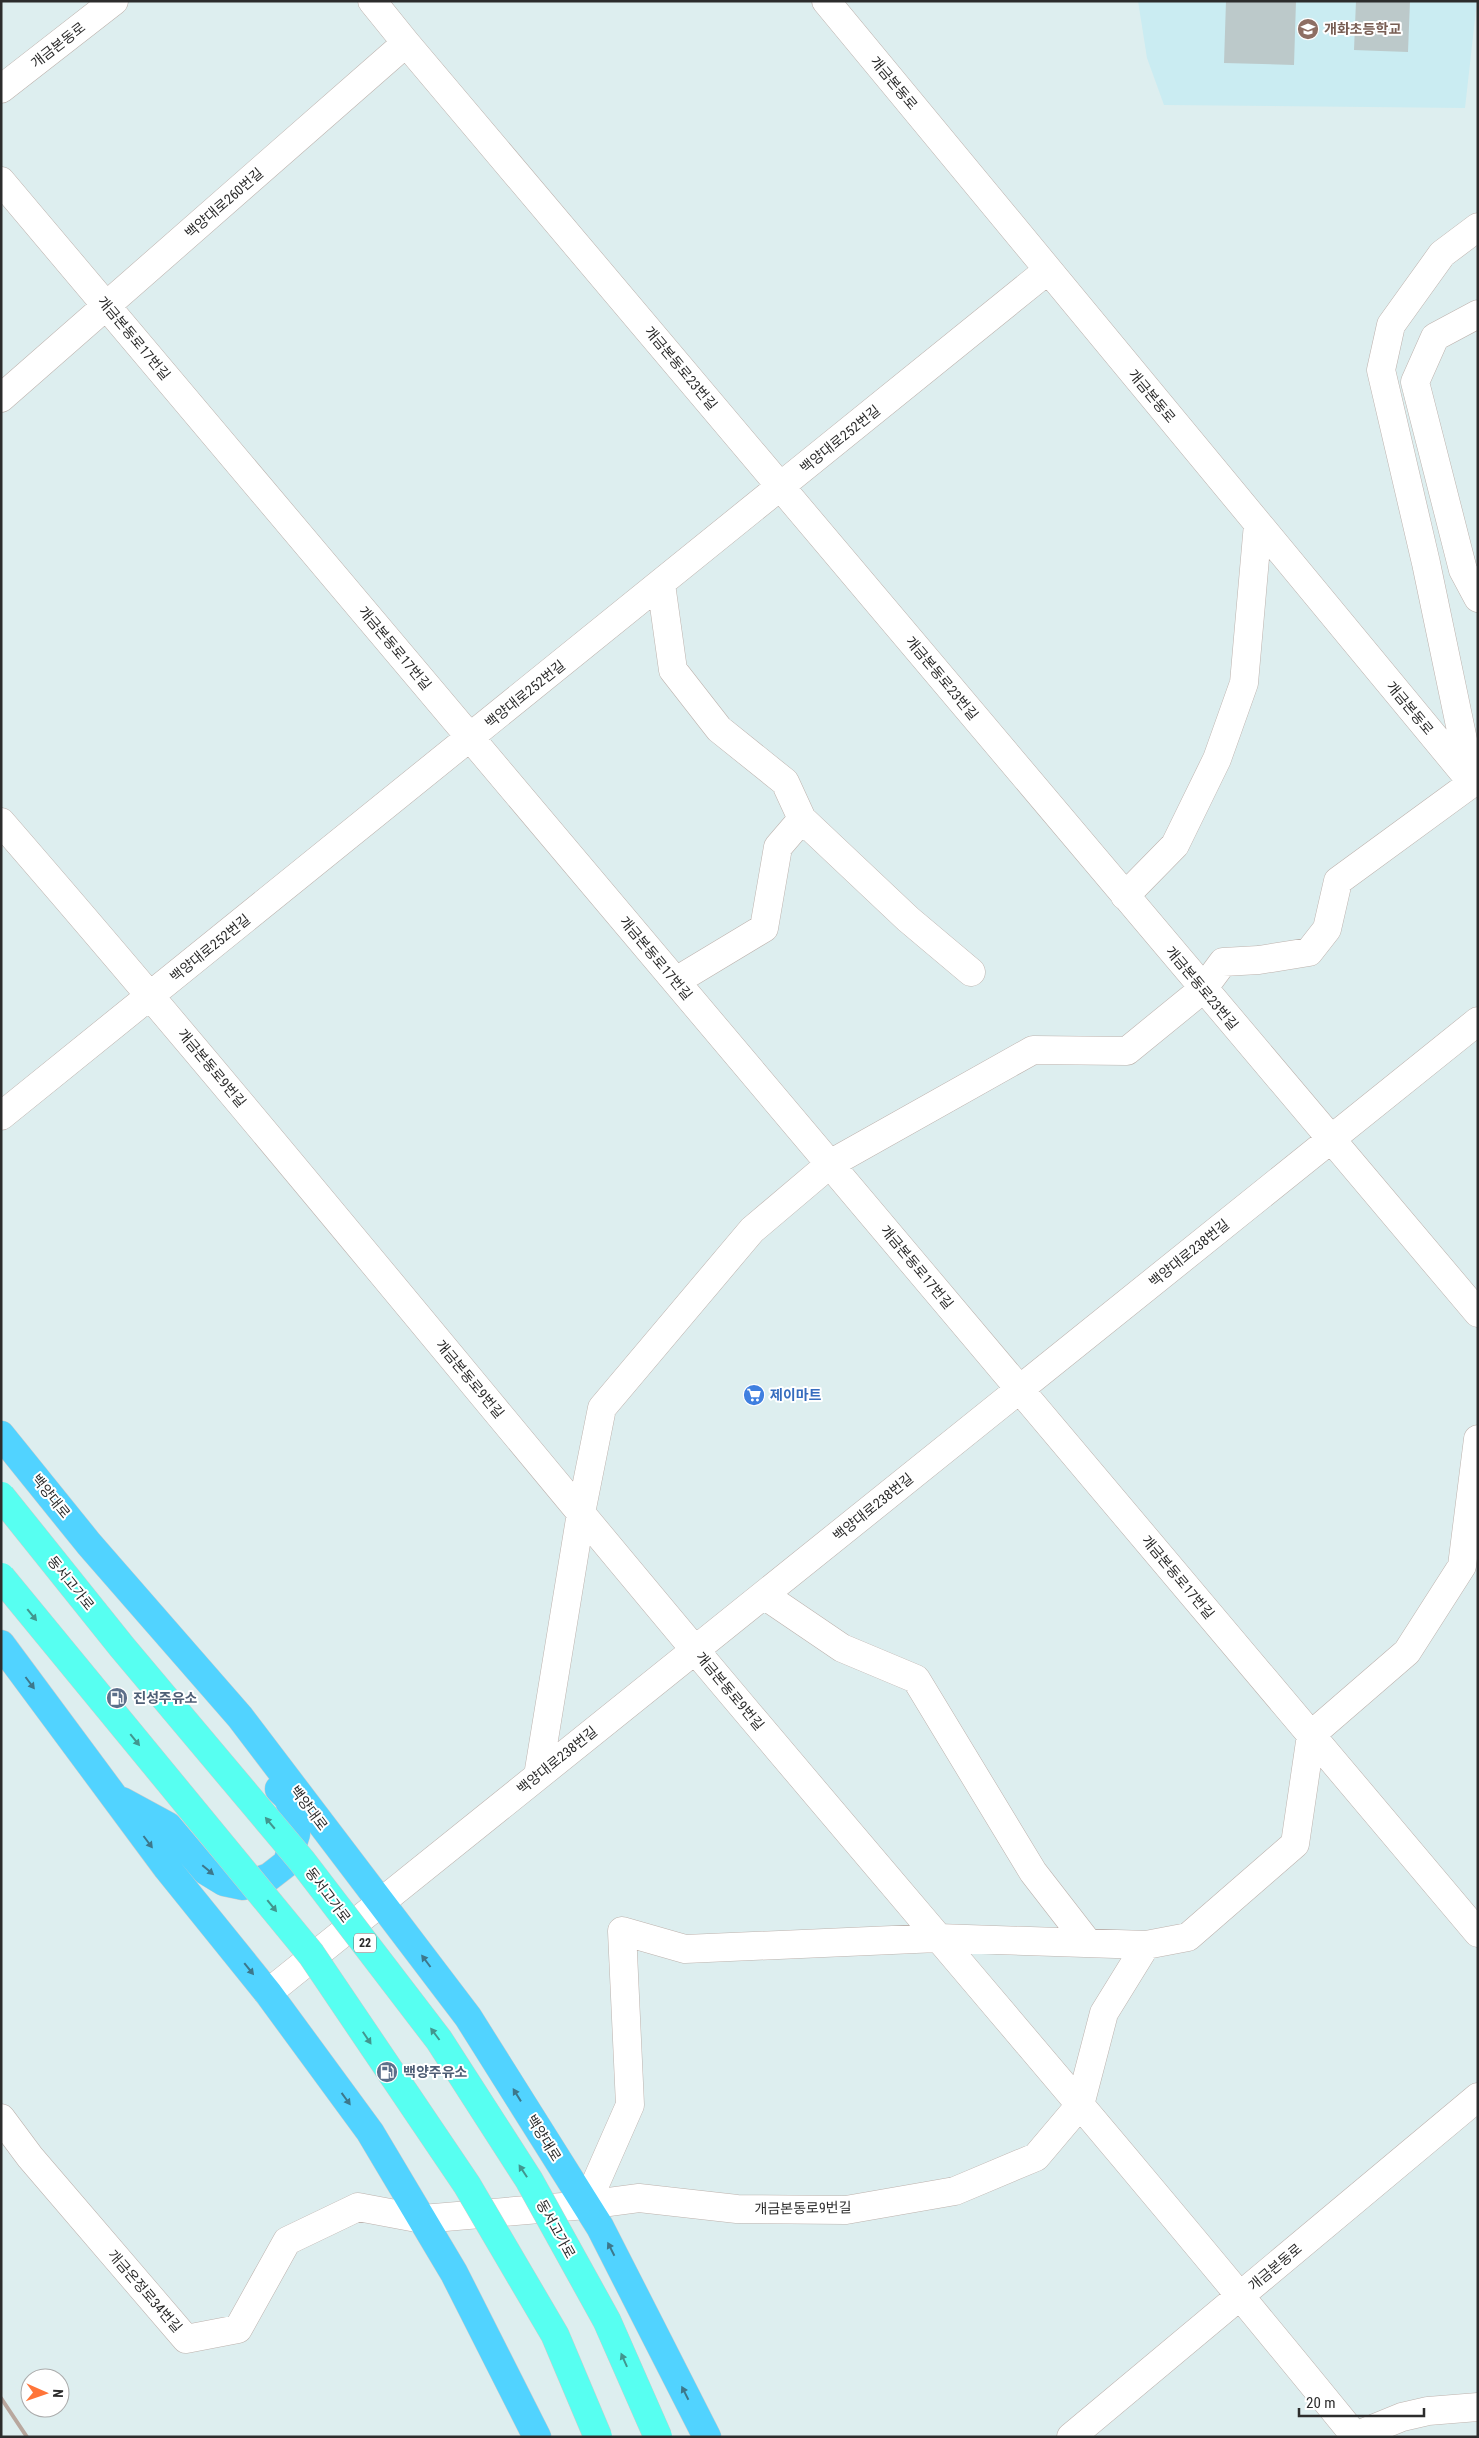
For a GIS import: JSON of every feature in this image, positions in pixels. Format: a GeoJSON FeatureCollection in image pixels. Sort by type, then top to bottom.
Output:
{"type":"FeatureCollection","features":[{"type":"Feature","properties":{"kind":"highway","name":"동서고가로"},"geometry":{"type":"LineString","coordinates":[[1,1496],[122,1647],[302,1861],[439,2040],[529,2180],[602,2312],[658,2437]]}},
{"type":"Feature","properties":{"kind":"highway"},"geometry":{"type":"LineString","coordinates":[[1,1577],[311,1954],[467,2185],[555,2335],[598,2437]]}},
{"type":"Feature","properties":{"kind":"main road","name":"백양대로"},"geometry":{"type":"LineString","coordinates":[[1,1435],[90,1544],[240,1717],[468,2017],[600,2227],[708,2437]]}},
{"type":"Feature","properties":{"kind":"main road"},"geometry":{"type":"LineString","coordinates":[[1,1644],[168,1868],[268,1993],[370,2132],[454,2273],[537,2437]]}},
{"type":"Feature","properties":{"kind":"main road"},"geometry":{"type":"LineString","coordinates":[[116,1798],[168,1826],[206,1871],[224,1882],[243,1886],[269,1877],[287,1863],[296,1834],[295,1817],[288,1798],[256,1760],[240,1717]]}},
{"type":"Feature","properties":{"kind":"street","name":"개금본동로"},"geometry":{"type":"LineString","coordinates":[[1,89],[114,1]]}},
{"type":"Feature","properties":{"kind":"street"},"geometry":{"type":"LineString","coordinates":[[372,1],[406,43]]}},
{"type":"Feature","properties":{"kind":"street","name":"개금본동로"},"geometry":{"type":"LineString","coordinates":[[826,1],[1475,786]]}},
{"type":"Feature","properties":{"kind":"street","name":"백양대로260번길"},"geometry":{"type":"LineString","coordinates":[[1,398],[406,43]]}},
{"type":"Feature","properties":{"kind":"street","name":"개금본동로23번길"},"geometry":{"type":"LineString","coordinates":[[406,43],[1330,1140],[1478,1313]]}},
{"type":"Feature","properties":{"kind":"street","name":"개금본동로17번길"},"geometry":{"type":"LineString","coordinates":[[1,181],[1478,1933]]}},
{"type":"Feature","properties":{"kind":"street"},"geometry":{"type":"LineString","coordinates":[[538,1776],[581,1513],[602,1408],[752,1230],[830,1164],[1033,1050],[1127,1051],[1203,988],[1223,962],[1309,952],[1327,929],[1338,881],[1475,786],[1381,370],[1391,325],[1442,254],[1478,227]]}},
{"type":"Feature","properties":{"kind":"street","name":"백양대로252번길"},"geometry":{"type":"LineString","coordinates":[[1,1116],[1048,270]]}},
{"type":"Feature","properties":{"kind":"street"},"geometry":{"type":"LineString","coordinates":[[1478,314],[1435,337],[1415,382],[1463,570],[1478,598]]}},
{"type":"Feature","properties":{"kind":"street"},"geometry":{"type":"LineString","coordinates":[[1125,896],[1175,845],[1218,759],[1244,683],[1258,524]]}},
{"type":"Feature","properties":{"kind":"street"},"geometry":{"type":"LineString","coordinates":[[661,584],[673,670],[719,729],[785,782],[802,819],[908,919],[971,972]]}},
{"type":"Feature","properties":{"kind":"street"},"geometry":{"type":"LineString","coordinates":[[676,982],[764,928],[778,848],[802,819]]}},
{"type":"Feature","properties":{"kind":"street","name":"개금본동로9번길"},"geometry":{"type":"LineString","coordinates":[[1,822],[152,995],[695,1650],[1241,2296],[1354,2436]]}},
{"type":"Feature","properties":{"kind":"street","name":"백양대로238번길"},"geometry":{"type":"LineString","coordinates":[[268,1993],[1478,1021]]}},
{"type":"Feature","properties":{"kind":"street"},"geometry":{"type":"LineString","coordinates":[[586,2205],[630,2105],[622,1931],[685,1949],[938,1938],[1146,1945],[1188,1937],[1294,1844],[1311,1735],[1407,1652],[1462,1566],[1478,1439]]}},
{"type":"Feature","properties":{"kind":"street"},"geometry":{"type":"LineString","coordinates":[[764,1594],[842,1648],[916,1679],[1033,1872],[1088,1943]]}},
{"type":"Feature","properties":{"kind":"street","name":"개금본동로9번길"},"geometry":{"type":"LineString","coordinates":[[586,2205],[639,2198],[737,2209],[846,2210],[955,2191],[1036,2157],[1080,2105],[1104,2013],[1146,1945]]}},
{"type":"Feature","properties":{"kind":"street","name":"개금본동로"},"geometry":{"type":"LineString","coordinates":[[1071,2437],[1478,2097]]}},
{"type":"Feature","properties":{"kind":"street","name":"개금온정로34번길"},"geometry":{"type":"LineString","coordinates":[[1,2118],[30,2157],[186,2339],[238,2329],[287,2241],[358,2207],[422,2219],[586,2205]]}},
{"type":"Feature","properties":{"kind":"street"},"geometry":{"type":"LineString","coordinates":[[1354,2436],[1402,2417],[1428,2411],[1478,2407]]}},
{"type":"Feature","properties":{"kind":"shaded area","name":"개화초등학교"},"geometry":{"type":"Polygon","coordinates":[[[1138,1],[1477,1],[1465,108],[1164,105],[1147,58],[1138,1]]]}},
{"type":"Feature","properties":{"kind":"building"},"geometry":{"type":"Polygon","coordinates":[[[1226,1],[1296,1],[1294,65],[1224,63],[1226,1]]]}},
{"type":"Feature","properties":{"kind":"building"},"geometry":{"type":"Polygon","coordinates":[[[1356,1],[1410,1],[1408,52],[1354,50],[1356,1]]]}},
{"type":"Feature","properties":{"kind":"railway"},"geometry":{"type":"LineString","coordinates":[[1,2398],[27,2437]]}},
{"type":"Feature","properties":{"kind":"place","name":"개화초등학교"},"geometry":{"type":"Point","coordinates":[1308,29]}},
{"type":"Feature","properties":{"kind":"place","name":"제이마트"},"geometry":{"type":"Point","coordinates":[754,1395]}},
{"type":"Feature","properties":{"kind":"place","name":"진성주유소"},"geometry":{"type":"Point","coordinates":[117,1698]}},
{"type":"Feature","properties":{"kind":"place","name":"백양주유소"},"geometry":{"type":"Point","coordinates":[387,2072]}}]}
